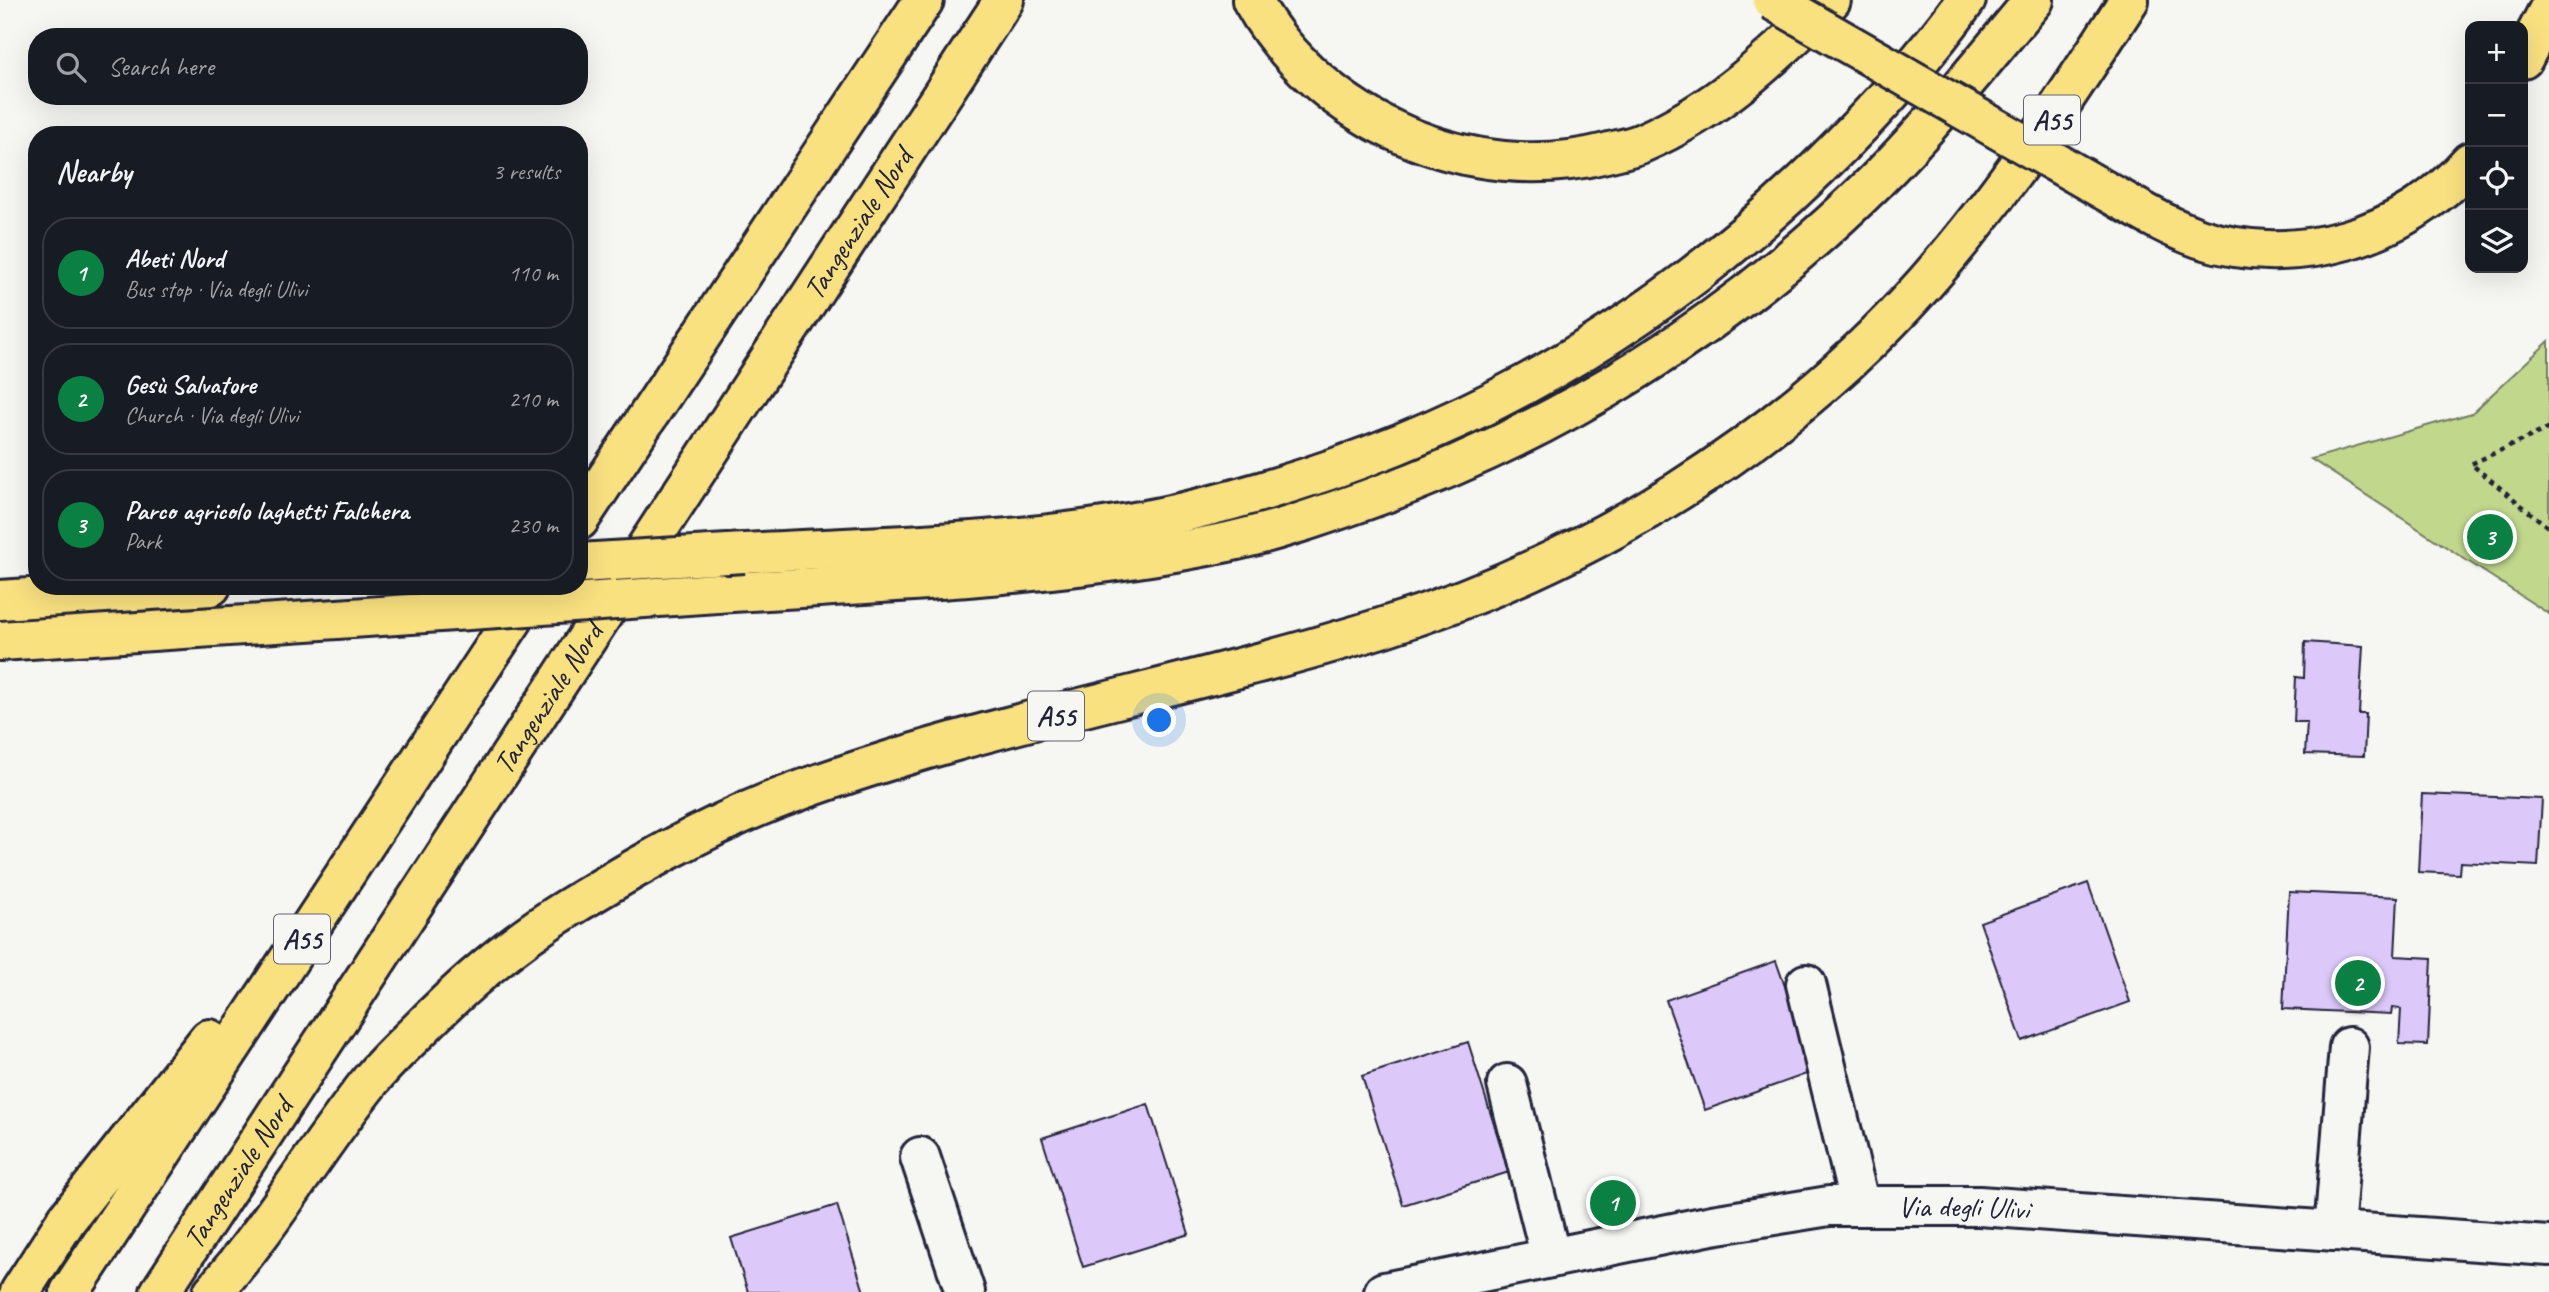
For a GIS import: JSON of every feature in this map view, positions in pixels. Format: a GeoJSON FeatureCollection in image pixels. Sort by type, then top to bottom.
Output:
{"type":"FeatureCollection","features":[{"type":"Feature","properties":{"kind":"highway"},"geometry":{"type":"LineString","coordinates":[[588,506],[923,0]]}},
{"type":"Feature","properties":{"kind":"highway","name":"Tangenziale Nord"},"geometry":{"type":"LineString","coordinates":[[160,1292],[1004,0]]}},
{"type":"Feature","properties":{"kind":"highway"},"geometry":{"type":"LineString","coordinates":[[1252,0],[1267,27],[1295,58],[1353,108],[1401,134],[1455,154],[1511,164],[1577,160],[1640,144],[1700,113],[1765,66],[1830,0]]}},
{"type":"Feature","properties":{"kind":"highway"},"geometry":{"type":"LineString","coordinates":[[1772,0],[2165,224],[2230,246],[2287,251],[2334,243],[2385,225],[2436,197],[2465,167]]}},
{"type":"Feature","properties":{"kind":"highway"},"geometry":{"type":"LineString","coordinates":[[588,562],[959,540],[1097,527],[1183,512],[1338,466],[1463,416],[1591,349],[1709,266],[1774,211],[1871,117],[1966,0]]}},
{"type":"Feature","properties":{"kind":"highway"},"geometry":{"type":"LineString","coordinates":[[0,641],[1049,572],[1232,541],[1313,519],[1467,461],[1538,427],[1668,351],[1744,295],[1818,234],[1907,150],[2034,0]]}},
{"type":"Feature","properties":{"kind":"highway","name":"A55"},"geometry":{"type":"LineString","coordinates":[[213,1292],[374,1076],[473,976],[564,910],[666,851],[770,802],[904,757],[1385,627],[1502,584],[1602,536],[1712,471],[1834,375],[1922,287],[1967,234],[2050,123],[2129,0]]}},
{"type":"Feature","properties":{"kind":"highway"},"geometry":{"type":"LineString","coordinates":[[2527,21],[2532,0]]}},
{"type":"Feature","properties":{"kind":"highway"},"geometry":{"type":"LineString","coordinates":[[2528,49],[2549,9]]}},
{"type":"Feature","properties":{"kind":"highway"},"geometry":{"type":"LineString","coordinates":[[0,600],[75,595]]}},
{"type":"Feature","properties":{"kind":"highway","name":"A55"},"geometry":{"type":"LineString","coordinates":[[70,1292],[529,595]]}},
{"type":"Feature","properties":{"kind":"highway"},"geometry":{"type":"LineString","coordinates":[[20,1292],[67,1219],[369,837]]}},
{"type":"Feature","properties":{"kind":"street"},"geometry":{"type":"LineString","coordinates":[[1806,984],[1860,1206]]}},
{"type":"Feature","properties":{"kind":"street"},"geometry":{"type":"LineString","coordinates":[[2334,1231],[2349,1047]]}},
{"type":"Feature","properties":{"kind":"street"},"geometry":{"type":"LineString","coordinates":[[1507,1084],[1550,1258]]}},
{"type":"Feature","properties":{"kind":"street"},"geometry":{"type":"LineString","coordinates":[[920,1157],[965,1292]]}},
{"type":"Feature","properties":{"kind":"street","name":"Via degli Ulivi"},"geometry":{"type":"LineString","coordinates":[[1395,1291],[1712,1225],[1829,1206],[1979,1206],[2549,1245]]}},
{"type":"Feature","properties":{"kind":"path"},"geometry":{"type":"LineString","coordinates":[[2549,428],[2471,464],[2549,528]]}},
{"type":"Feature","properties":{"kind":"green space"},"geometry":{"type":"Polygon","coordinates":[[[2549,341],[2549,614],[2311,459],[2472,413],[2549,341]]]}},
{"type":"Feature","properties":{"kind":"building"},"geometry":{"type":"Polygon","coordinates":[[[2305,642],[2363,646],[2359,714],[2366,714],[2364,756],[2305,754],[2307,722],[2294,722],[2296,677],[2304,678],[2305,642]]]}},
{"type":"Feature","properties":{"kind":"building"},"geometry":{"type":"Polygon","coordinates":[[[2422,794],[2542,799],[2538,866],[2460,862],[2459,874],[2418,872],[2422,794]]]}},
{"type":"Feature","properties":{"kind":"building"},"geometry":{"type":"Polygon","coordinates":[[[2088,883],[2130,1002],[2022,1041],[1980,922],[2088,883]]]}},
{"type":"Feature","properties":{"kind":"building"},"geometry":{"type":"Polygon","coordinates":[[[2289,892],[2398,897],[2395,956],[2432,958],[2428,1045],[2399,1044],[2401,1009],[2392,1008],[2391,1014],[2283,1009],[2289,892]]]}},
{"type":"Feature","properties":{"kind":"building"},"geometry":{"type":"Polygon","coordinates":[[[1776,961],[1815,1071],[1705,1110],[1666,1000],[1776,961]]]}},
{"type":"Feature","properties":{"kind":"building"},"geometry":{"type":"Polygon","coordinates":[[[1468,1042],[1509,1172],[1403,1205],[1362,1076],[1468,1042]]]}},
{"type":"Feature","properties":{"kind":"building"},"geometry":{"type":"Polygon","coordinates":[[[1148,1104],[1189,1234],[1083,1267],[1042,1138],[1148,1104]]]}},
{"type":"Feature","properties":{"kind":"building"},"geometry":{"type":"Polygon","coordinates":[[[837,1205],[864,1292],[748,1292],[731,1238],[837,1205]]]}},
{"type":"Feature","properties":{"kind":"place","name":"Parco agricolo laghetti Falchera"},"geometry":{"type":"Point","coordinates":[2490,537]}},
{"type":"Feature","properties":{"kind":"place","name":"Gesù Salvatore"},"geometry":{"type":"Point","coordinates":[2358,983]}},
{"type":"Feature","properties":{"kind":"place","name":"Abeti Nord"},"geometry":{"type":"Point","coordinates":[1613,1203]}}]}
